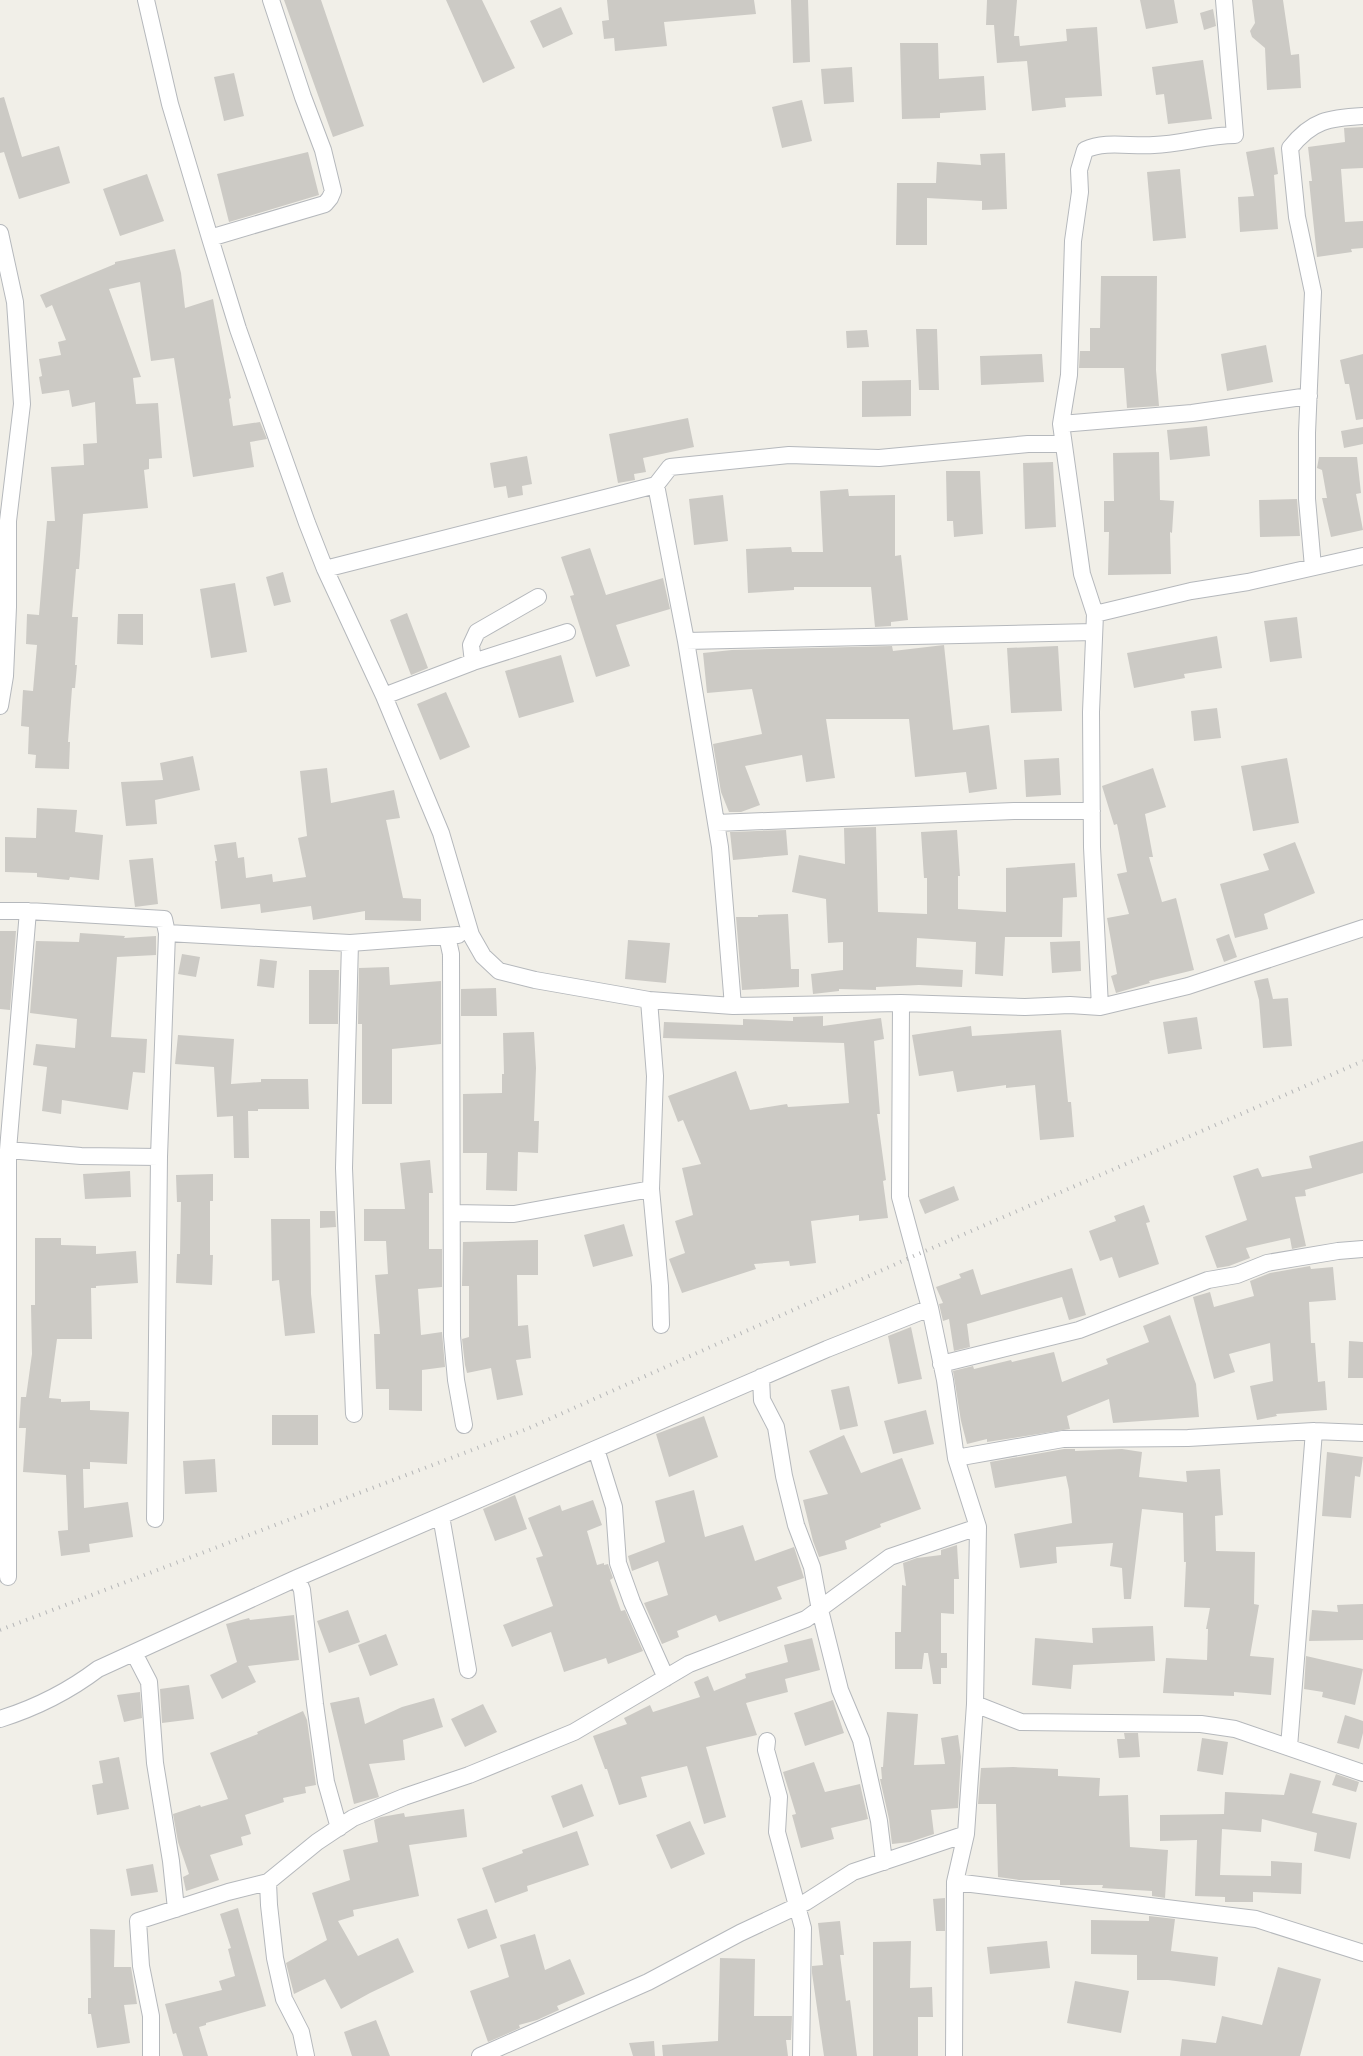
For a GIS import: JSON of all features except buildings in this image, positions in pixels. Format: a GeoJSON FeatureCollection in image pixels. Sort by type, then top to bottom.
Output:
{"type":"FeatureCollection","features":[{"type":"Feature","properties":{"kind":"street"},"geometry":{"type":"LineString","coordinates":[[146,0],[170,104],[238,329],[325,569],[384,696],[441,833],[471,935],[483,956],[499,971],[535,980],[649,1000],[733,1006],[901,1003],[1025,1007],[1070,1005],[1100,1007],[1188,986],[1363,928]]}},
{"type":"Feature","properties":{"kind":"street"},"geometry":{"type":"LineString","coordinates":[[210,238],[325,204],[330,198],[332,191],[323,150],[303,97],[271,0]]}},
{"type":"Feature","properties":{"kind":"street"},"geometry":{"type":"LineString","coordinates":[[1100,1007],[1090,712],[1095,614],[1082,574],[1061,424],[1069,375],[1073,241],[1080,192],[1079,170],[1085,150],[1093,146],[1104,144],[1154,145],[1202,139],[1216,135],[1235,134],[1224,0]]}},
{"type":"Feature","properties":{"kind":"street"},"geometry":{"type":"LineString","coordinates":[[1314,567],[1307,499],[1313,292],[1297,217],[1290,148],[1300,135],[1317,123],[1344,117],[1363,116]]}},
{"type":"Feature","properties":{"kind":"street"},"geometry":{"type":"LineString","coordinates":[[0,233],[14,302],[22,404],[8,520],[9,571],[0,706]]}},
{"type":"Feature","properties":{"kind":"street"},"geometry":{"type":"LineString","coordinates":[[1061,424],[1192,413],[1309,396]]}},
{"type":"Feature","properties":{"kind":"street"},"geometry":{"type":"LineString","coordinates":[[325,569],[656,485],[670,467],[789,455],[879,458],[1028,444],[1064,444]]}},
{"type":"Feature","properties":{"kind":"street"},"geometry":{"type":"LineString","coordinates":[[656,485],[686,641],[720,848],[733,1006]]}},
{"type":"Feature","properties":{"kind":"street"},"geometry":{"type":"LineString","coordinates":[[1095,614],[1182,593],[1248,582],[1363,556]]}},
{"type":"Feature","properties":{"kind":"street"},"geometry":{"type":"LineString","coordinates":[[473,662],[471,645],[477,632],[538,596]]}},
{"type":"Feature","properties":{"kind":"street"},"geometry":{"type":"LineString","coordinates":[[384,696],[473,662],[567,632]]}},
{"type":"Feature","properties":{"kind":"street"},"geometry":{"type":"LineString","coordinates":[[686,641],[1094,632]]}},
{"type":"Feature","properties":{"kind":"street"},"geometry":{"type":"LineString","coordinates":[[716,823],[1014,811],[1092,811]]}},
{"type":"Feature","properties":{"kind":"street"},"geometry":{"type":"LineString","coordinates":[[0,911],[164,919],[167,934],[159,1157],[155,1519]]}},
{"type":"Feature","properties":{"kind":"street"},"geometry":{"type":"LineString","coordinates":[[8,1577],[8,1150],[28,911]]}},
{"type":"Feature","properties":{"kind":"street"},"geometry":{"type":"LineString","coordinates":[[167,934],[350,943],[471,935]]}},
{"type":"Feature","properties":{"kind":"street"},"geometry":{"type":"LineString","coordinates":[[447,936],[451,954],[452,1336],[456,1380],[464,1424]]}},
{"type":"Feature","properties":{"kind":"street"},"geometry":{"type":"LineString","coordinates":[[350,943],[344,1168],[354,1414]]}},
{"type":"Feature","properties":{"kind":"street"},"geometry":{"type":"LineString","coordinates":[[649,1000],[655,1076],[650,1189],[660,1286],[661,1325]]}},
{"type":"Feature","properties":{"kind":"street"},"geometry":{"type":"LineString","coordinates":[[901,1003],[900,1197],[930,1308],[956,1458],[978,1527],[975,1704],[966,1834],[956,1882],[954,2056]]}},
{"type":"Feature","properties":{"kind":"street"},"geometry":{"type":"LineString","coordinates":[[8,1150],[81,1156],[159,1157]]}},
{"type":"Feature","properties":{"kind":"street"},"geometry":{"type":"LineString","coordinates":[[453,1213],[514,1214],[650,1189]]}},
{"type":"Feature","properties":{"kind":"street"},"geometry":{"type":"LineString","coordinates":[[941,1364],[1079,1330],[1208,1280],[1237,1275],[1267,1263],[1338,1251],[1363,1250]]}},
{"type":"Feature","properties":{"kind":"street"},"geometry":{"type":"LineString","coordinates":[[0,1719],[19,1713],[77,1685],[98,1669],[297,1578],[761,1377],[930,1308]]}},
{"type":"Feature","properties":{"kind":"street"},"geometry":{"type":"LineString","coordinates":[[761,1377],[762,1400],[776,1427],[784,1476],[796,1525],[812,1567],[820,1610],[840,1690],[861,1740],[879,1821],[884,1862]]}},
{"type":"Feature","properties":{"kind":"street"},"geometry":{"type":"LineString","coordinates":[[956,1458],[1063,1439],[1188,1438],[1314,1431],[1363,1433]]}},
{"type":"Feature","properties":{"kind":"street"},"geometry":{"type":"LineString","coordinates":[[1289,1747],[1314,1431]]}},
{"type":"Feature","properties":{"kind":"street"},"geometry":{"type":"LineString","coordinates":[[596,1449],[614,1507],[618,1563],[632,1602],[666,1678]]}},
{"type":"Feature","properties":{"kind":"street"},"geometry":{"type":"LineString","coordinates":[[441,1516],[468,1670]]}},
{"type":"Feature","properties":{"kind":"street"},"geometry":{"type":"LineString","coordinates":[[151,2056],[151,2016],[141,1966],[138,1921],[228,1892],[268,1882],[318,1842],[353,1818],[469,1775],[574,1732],[689,1664],[806,1619],[890,1557],[978,1527]]}},
{"type":"Feature","properties":{"kind":"street"},"geometry":{"type":"LineString","coordinates":[[297,1578],[302,1590],[326,1782],[339,1828]]}},
{"type":"Feature","properties":{"kind":"street"},"geometry":{"type":"LineString","coordinates":[[134,1653],[149,1682],[155,1762],[172,1861],[176,1909]]}},
{"type":"Feature","properties":{"kind":"street"},"geometry":{"type":"LineString","coordinates":[[975,1704],[1021,1722],[1201,1724],[1235,1729],[1363,1773]]}},
{"type":"Feature","properties":{"kind":"street"},"geometry":{"type":"LineString","coordinates":[[767,1741],[766,1750],[779,1797],[777,1832],[803,1928],[801,2056]]}},
{"type":"Feature","properties":{"kind":"street"},"geometry":{"type":"LineString","coordinates":[[480,2056],[648,1982],[740,1933],[796,1907],[853,1872],[966,1834]]}},
{"type":"Feature","properties":{"kind":"street"},"geometry":{"type":"LineString","coordinates":[[268,1882],[268,1905],[275,1958],[284,1999],[300,2032],[306,2056]]}},
{"type":"Feature","properties":{"kind":"street"},"geometry":{"type":"LineString","coordinates":[[956,1882],[1256,1919],[1363,1953]]}},
{"type":"Feature","properties":{"kind":"railway"},"geometry":{"type":"LineString","coordinates":[[0,1630],[527,1429],[916,1255],[1363,1061]]}}]}
